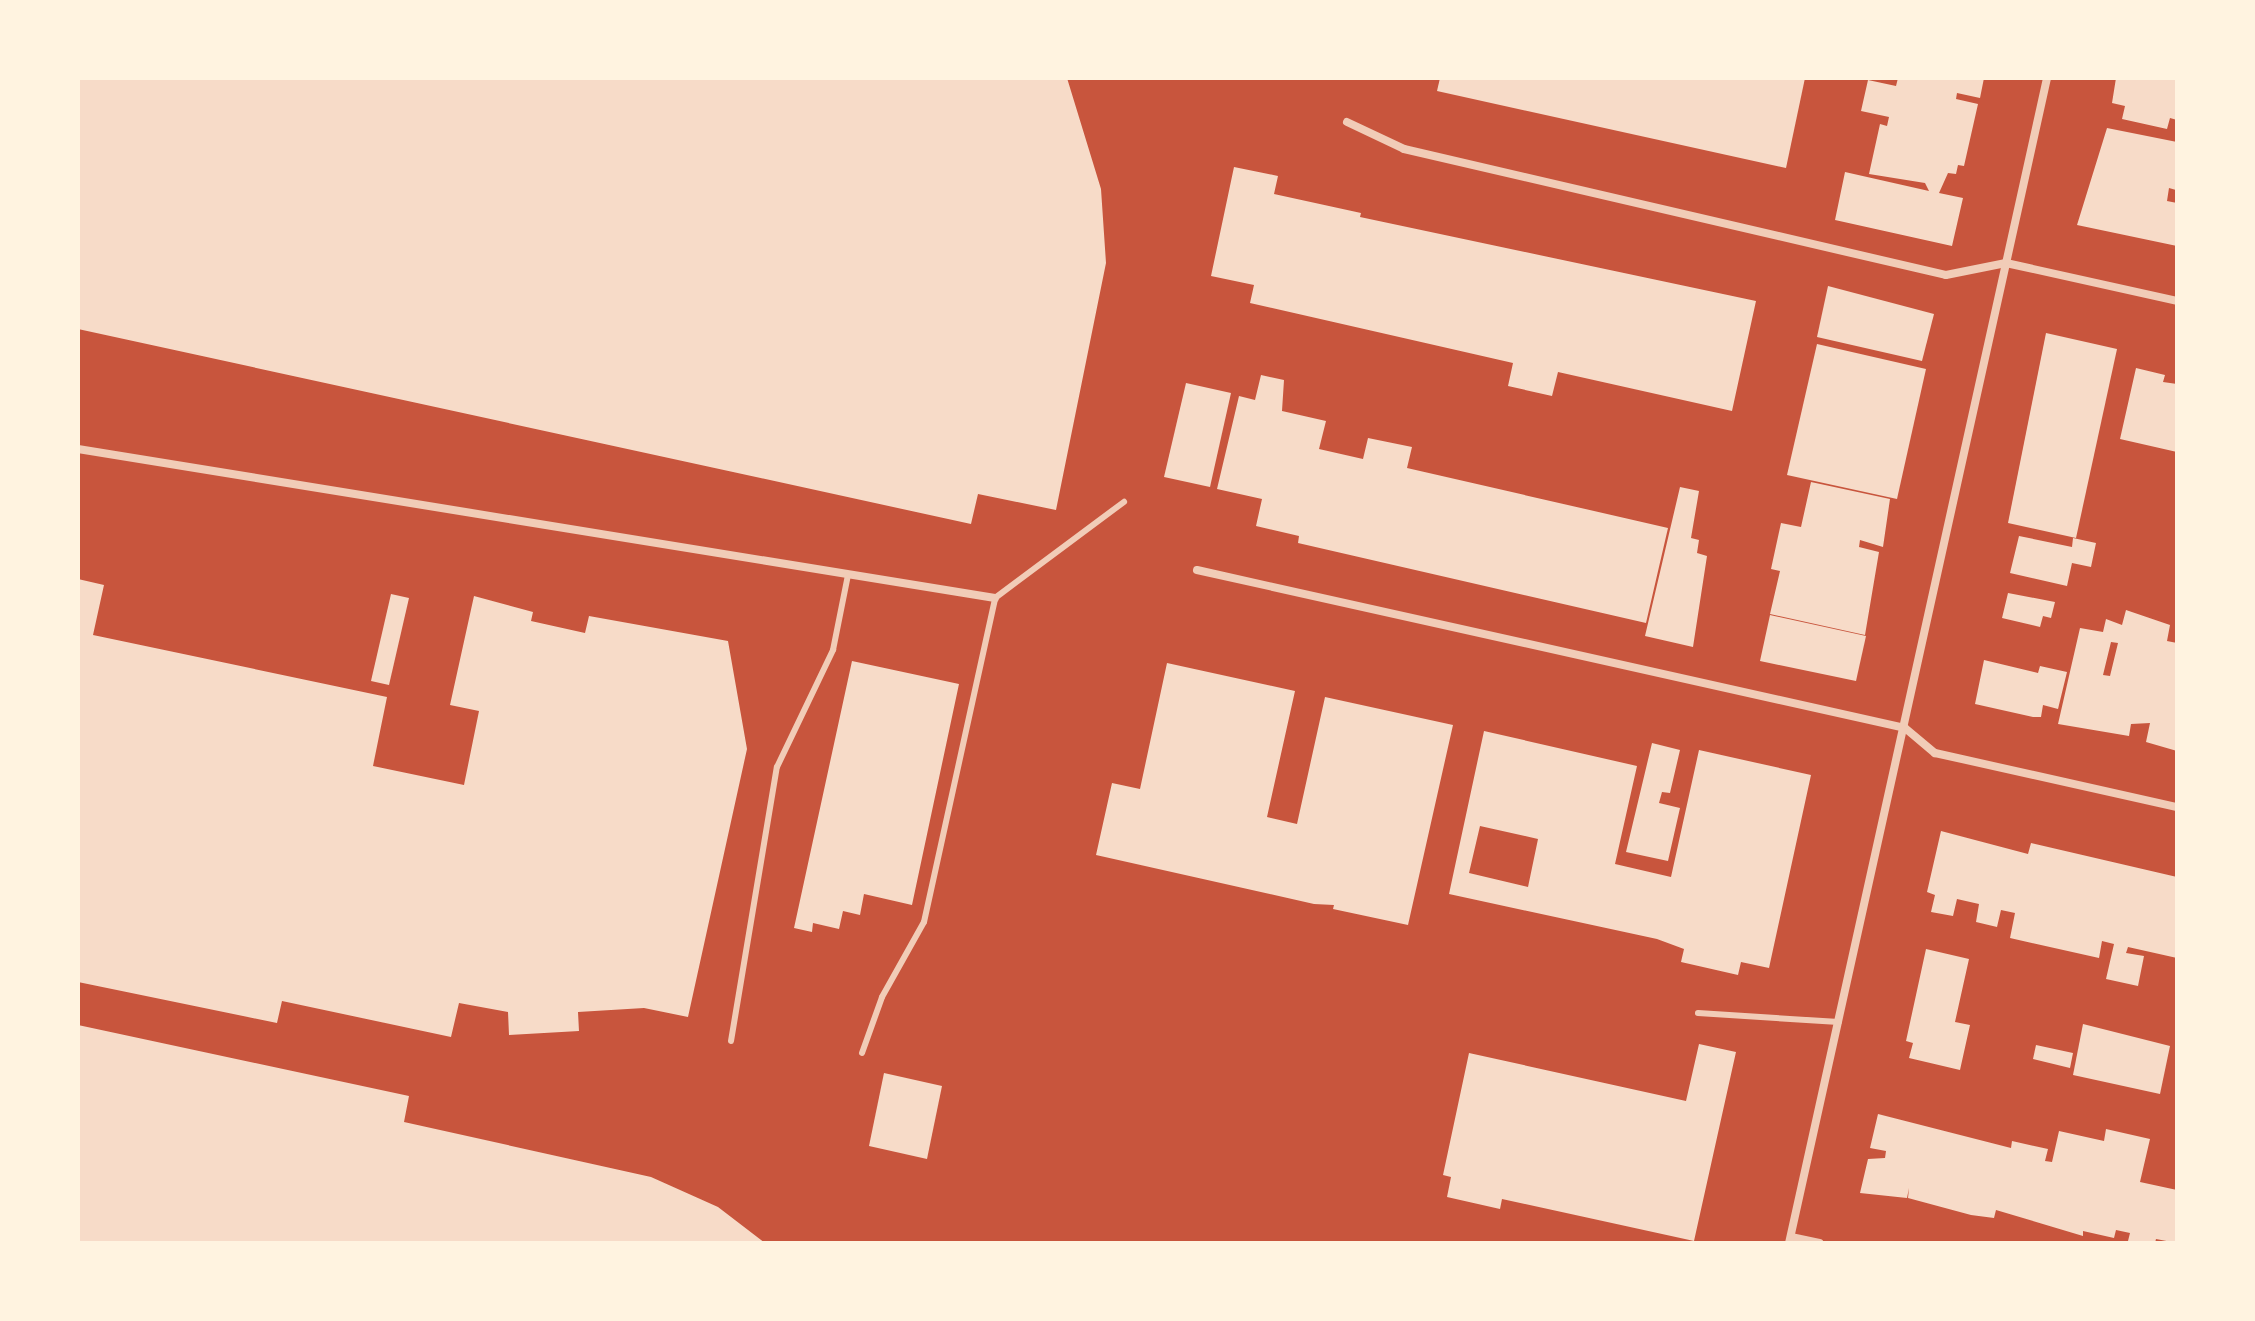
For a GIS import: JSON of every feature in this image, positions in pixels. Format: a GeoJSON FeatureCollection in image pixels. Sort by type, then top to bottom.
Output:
{"type":"FeatureCollection","features":[{"type":"Feature","properties":{"kind":"street"},"geometry":{"type":"LineString","coordinates":[[1819,1243],[1790,1240],[2047,78]]}},
{"type":"Feature","properties":{"kind":"street"},"geometry":{"type":"LineString","coordinates":[[1347,122],[1404,149],[1946,275],[2006,263],[2177,301]]}},
{"type":"Feature","properties":{"kind":"street"},"geometry":{"type":"LineString","coordinates":[[78,449],[995,598]]}},
{"type":"Feature","properties":{"kind":"street"},"geometry":{"type":"LineString","coordinates":[[1197,570],[1905,728],[1935,753],[2177,807]]}},
{"type":"Feature","properties":{"kind":"lane"},"geometry":{"type":"LineString","coordinates":[[862,1053],[882,997],[924,922],[995,598],[1124,502]]}},
{"type":"Feature","properties":{"kind":"lane"},"geometry":{"type":"LineString","coordinates":[[731,1041],[777,767],[833,650],[848,575]]}},
{"type":"Feature","properties":{"kind":"lane"},"geometry":{"type":"LineString","coordinates":[[1698,1013],[1839,1022]]}},
{"type":"Feature","properties":{"kind":"building"},"geometry":{"type":"Polygon","coordinates":[[[78,78],[1067,78],[1101,189],[1106,263],[1056,510],[978,494],[971,524],[78,329],[78,78]]]}},
{"type":"Feature","properties":{"kind":"building"},"geometry":{"type":"Polygon","coordinates":[[[1440,78],[1805,78],[1786,168],[1437,91],[1440,78]]]}},
{"type":"Feature","properties":{"kind":"building"},"geometry":{"type":"Polygon","coordinates":[[[1898,78],[1984,78],[1980,98],[1957,93],[1956,99],[1978,104],[1964,166],[1958,165],[1956,174],[1948,173],[1939,193],[1963,198],[1952,246],[1835,220],[1845,172],[1929,191],[1925,183],[1869,174],[1880,124],[1887,126],[1889,117],[1861,111],[1868,80],[1896,86],[1898,78]]]}},
{"type":"Feature","properties":{"kind":"building"},"geometry":{"type":"Polygon","coordinates":[[[2116,78],[2177,78],[2177,120],[2170,118],[2167,129],[2122,119],[2125,106],[2112,103],[2116,78]]]}},
{"type":"Feature","properties":{"kind":"building"},"geometry":{"type":"Polygon","coordinates":[[[2107,128],[2177,142],[2176,190],[2169,188],[2167,201],[2177,203],[2177,246],[2077,225],[2107,128]]]}},
{"type":"Feature","properties":{"kind":"building"},"geometry":{"type":"Polygon","coordinates":[[[1234,167],[1278,176],[1274,194],[1361,213],[1360,217],[1756,301],[1732,411],[1558,372],[1552,396],[1508,386],[1513,363],[1250,303],[1254,285],[1211,276],[1234,167]]]}},
{"type":"Feature","properties":{"kind":"building"},"geometry":{"type":"Polygon","coordinates":[[[1828,286],[1934,314],[1922,361],[1817,337],[1828,286]]]}},
{"type":"Feature","properties":{"kind":"building"},"geometry":{"type":"Polygon","coordinates":[[[2046,333],[2117,349],[2076,538],[2008,523],[2046,333]]]}},
{"type":"Feature","properties":{"kind":"building"},"geometry":{"type":"Polygon","coordinates":[[[1817,344],[1926,369],[1897,499],[1787,475],[1817,344]]]}},
{"type":"Feature","properties":{"kind":"building"},"geometry":{"type":"Polygon","coordinates":[[[2136,368],[2165,375],[2163,382],[2177,384],[2177,452],[2120,439],[2136,368]]]}},
{"type":"Feature","properties":{"kind":"building"},"geometry":{"type":"Polygon","coordinates":[[[1261,375],[1284,380],[1282,411],[1326,421],[1319,449],[1363,459],[1368,438],[1412,447],[1407,468],[1668,528],[1646,623],[1298,543],[1299,536],[1256,526],[1262,499],[1217,489],[1239,396],[1255,400],[1261,375]]]}},
{"type":"Feature","properties":{"kind":"building"},"geometry":{"type":"Polygon","coordinates":[[[1186,383],[1231,393],[1210,487],[1164,477],[1186,383]]]}},
{"type":"Feature","properties":{"kind":"building"},"geometry":{"type":"Polygon","coordinates":[[[1811,482],[1890,499],[1883,547],[1860,540],[1859,547],[1879,552],[1865,635],[1770,614],[1780,571],[1771,569],[1781,523],[1801,527],[1811,482]]]}},
{"type":"Feature","properties":{"kind":"building"},"geometry":{"type":"Polygon","coordinates":[[[1680,487],[1699,491],[1691,538],[1699,540],[1697,553],[1707,556],[1693,647],[1645,636],[1680,487]]]}},
{"type":"Feature","properties":{"kind":"building"},"geometry":{"type":"Polygon","coordinates":[[[2019,536],[2072,547],[2073,538],[2096,543],[2091,567],[2072,563],[2067,586],[2010,573],[2019,536]]]}},
{"type":"Feature","properties":{"kind":"building"},"geometry":{"type":"Polygon","coordinates":[[[78,579],[104,585],[93,635],[387,697],[373,766],[464,785],[479,711],[450,705],[474,596],[533,612],[531,621],[585,633],[589,616],[728,641],[747,749],[688,1017],[644,1008],[578,1012],[579,1031],[509,1035],[508,1012],[459,1003],[451,1037],[282,1001],[277,1023],[78,982],[78,579]]]}},
{"type":"Feature","properties":{"kind":"building"},"geometry":{"type":"Polygon","coordinates":[[[2008,593],[2055,602],[2051,618],[2043,616],[2040,627],[2002,618],[2008,593]]]}},
{"type":"Feature","properties":{"kind":"building"},"geometry":{"type":"Polygon","coordinates":[[[391,594],[409,598],[389,685],[371,681],[391,594]]]}},
{"type":"Feature","properties":{"kind":"building"},"geometry":{"type":"Polygon","coordinates":[[[2126,610],[2170,625],[2167,641],[2177,643],[2177,751],[2146,742],[2150,723],[2131,724],[2129,736],[2058,724],[2080,628],[2103,632],[2106,619],[2122,625],[2126,610]],[[2111,642],[2103,675],[2110,676],[2118,643],[2111,642]]]}},
{"type":"Feature","properties":{"kind":"building"},"geometry":{"type":"Polygon","coordinates":[[[1770,615],[1866,636],[1856,681],[1760,661],[1770,615]]]}},
{"type":"Feature","properties":{"kind":"building"},"geometry":{"type":"Polygon","coordinates":[[[1984,660],[2038,673],[2040,666],[2067,672],[2058,709],[2043,705],[2041,717],[2033,717],[1975,704],[1984,660]]]}},
{"type":"Feature","properties":{"kind":"building"},"geometry":{"type":"Polygon","coordinates":[[[852,661],[959,684],[912,905],[864,894],[860,915],[843,911],[839,929],[813,923],[812,932],[794,928],[852,661]]]}},
{"type":"Feature","properties":{"kind":"building"},"geometry":{"type":"Polygon","coordinates":[[[1167,663],[1295,691],[1267,817],[1297,824],[1325,697],[1453,725],[1408,925],[1333,909],[1334,905],[1314,904],[1096,855],[1112,783],[1140,789],[1167,663]]]}},
{"type":"Feature","properties":{"kind":"building"},"geometry":{"type":"Polygon","coordinates":[[[1484,731],[1637,766],[1615,864],[1671,877],[1699,750],[1811,775],[1769,968],[1741,962],[1738,975],[1681,962],[1684,949],[1657,939],[1449,894],[1484,731]],[[1480,826],[1469,873],[1528,887],[1538,839],[1480,826]]]}},
{"type":"Feature","properties":{"kind":"building"},"geometry":{"type":"Polygon","coordinates":[[[1652,743],[1680,750],[1670,793],[1662,792],[1659,803],[1680,808],[1668,861],[1626,852],[1652,743]]]}},
{"type":"Feature","properties":{"kind":"building"},"geometry":{"type":"Polygon","coordinates":[[[1941,831],[2028,854],[2031,843],[2177,877],[2177,958],[2128,947],[2126,953],[2144,956],[2138,986],[2106,979],[2114,944],[2102,941],[2099,958],[2010,938],[2015,913],[2001,910],[1997,927],[1976,922],[1979,904],[1957,899],[1953,916],[1931,912],[1935,895],[1927,892],[1941,831]]]}},
{"type":"Feature","properties":{"kind":"building"},"geometry":{"type":"Polygon","coordinates":[[[1926,949],[1969,959],[1955,1022],[1970,1025],[1960,1070],[1909,1058],[1913,1043],[1906,1041],[1926,949]]]}},
{"type":"Feature","properties":{"kind":"building"},"geometry":{"type":"Polygon","coordinates":[[[2083,1024],[2170,1046],[2160,1094],[2073,1075],[2083,1024]]]}},
{"type":"Feature","properties":{"kind":"building"},"geometry":{"type":"Polygon","coordinates":[[[78,1025],[409,1096],[404,1122],[651,1177],[718,1207],[765,1243],[78,1243],[78,1025]]]}},
{"type":"Feature","properties":{"kind":"building"},"geometry":{"type":"Polygon","coordinates":[[[1699,1044],[1736,1052],[1694,1241],[1502,1199],[1500,1209],[1447,1197],[1451,1177],[1443,1175],[1469,1053],[1686,1101],[1699,1044]]]}},
{"type":"Feature","properties":{"kind":"building"},"geometry":{"type":"Polygon","coordinates":[[[2036,1045],[2073,1053],[2070,1068],[2033,1059],[2036,1045]]]}},
{"type":"Feature","properties":{"kind":"building"},"geometry":{"type":"Polygon","coordinates":[[[884,1073],[942,1086],[927,1159],[869,1146],[884,1073]]]}},
{"type":"Feature","properties":{"kind":"building"},"geometry":{"type":"Polygon","coordinates":[[[1878,1114],[2011,1148],[2012,1141],[2048,1149],[2045,1161],[2052,1162],[2059,1131],[2104,1141],[2106,1129],[2150,1139],[2140,1182],[2177,1190],[2177,1243],[2156,1239],[2155,1243],[2128,1241],[2130,1233],[2116,1230],[2114,1238],[2083,1231],[2083,1236],[1996,1210],[1994,1218],[1971,1215],[1908,1198],[1909,1188],[1907,1198],[1860,1193],[1868,1159],[1885,1158],[1886,1151],[1870,1148],[1878,1114]]]}}]}
